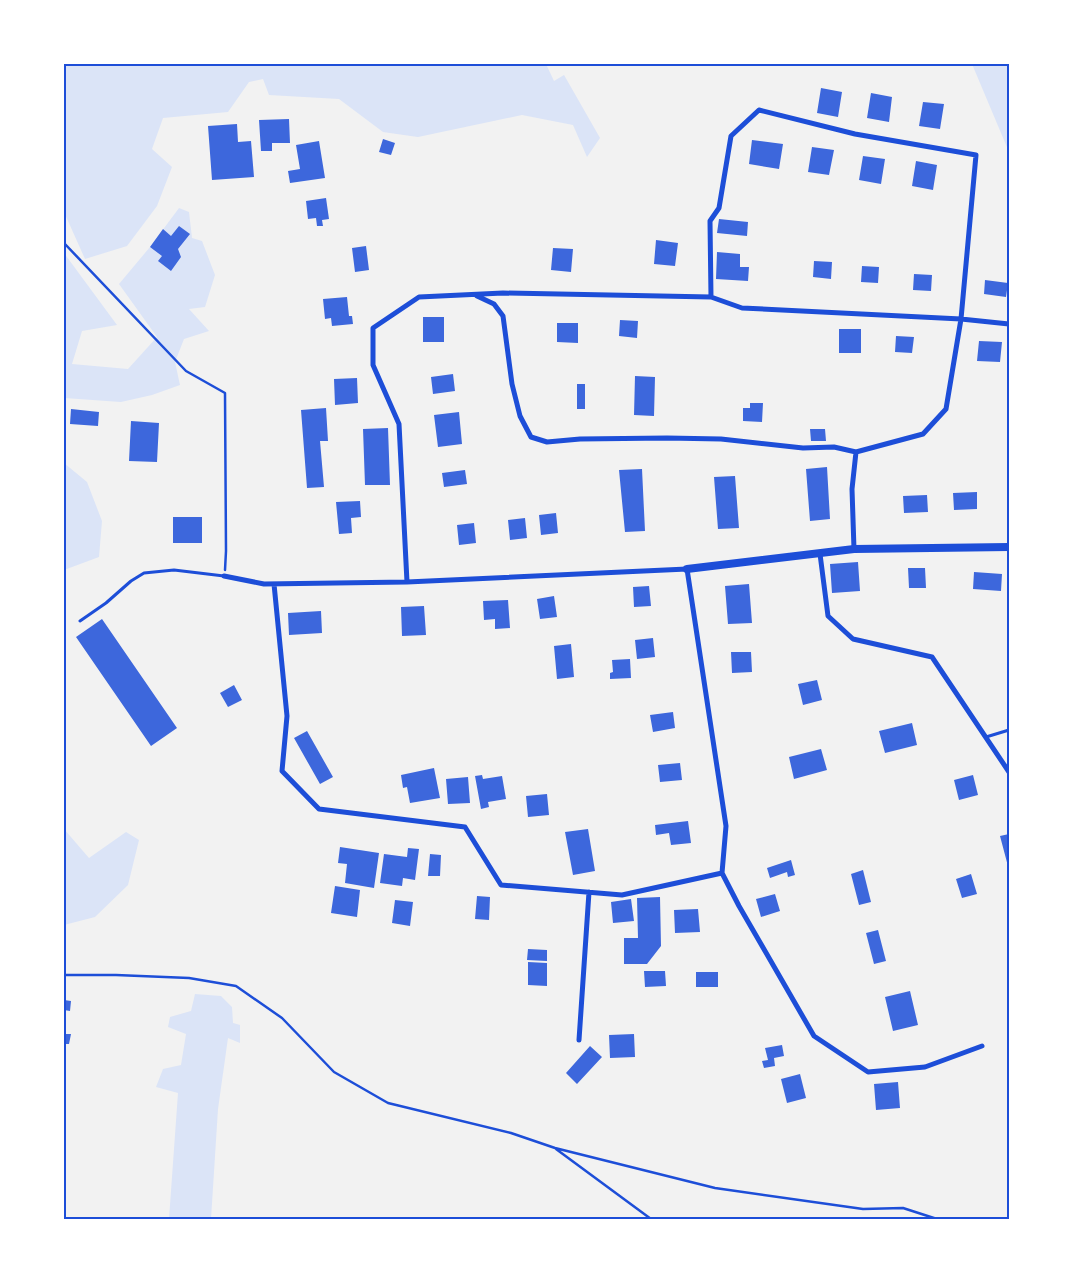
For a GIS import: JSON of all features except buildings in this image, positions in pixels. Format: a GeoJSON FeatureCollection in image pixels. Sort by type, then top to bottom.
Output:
{"type":"FeatureCollection","features":[{"type":"Feature","properties":{"kind":"street"},"geometry":{"type":"LineString","coordinates":[[474,294],[494,304],[503,316],[512,384],[520,416],[531,437],[547,442],[580,439],[721,439],[803,448],[834,448],[856,452],[923,434],[946,409],[961,319],[976,155],[856,134],[759,110],[731,136],[718,208],[710,221],[711,297]]}},
{"type":"Feature","properties":{"kind":"street"},"geometry":{"type":"LineString","coordinates":[[407,582],[399,424],[373,366],[373,328],[419,296],[503,293],[711,297],[742,308],[961,319],[1009,324]]}},
{"type":"Feature","properties":{"kind":"street"},"geometry":{"type":"LineString","coordinates":[[854,549],[852,489],[856,452]]}},
{"type":"Feature","properties":{"kind":"street"},"geometry":{"type":"LineString","coordinates":[[224,576],[264,584],[407,582],[687,569],[882,547],[1009,547]]}},
{"type":"Feature","properties":{"kind":"street"},"geometry":{"type":"LineString","coordinates":[[820,554],[828,616],[853,639],[932,657],[1009,772]]}},
{"type":"Feature","properties":{"kind":"street"},"geometry":{"type":"LineString","coordinates":[[687,569],[726,826],[722,873],[814,1036],[868,1072],[924,1067],[982,1046]]}},
{"type":"Feature","properties":{"kind":"street"},"geometry":{"type":"LineString","coordinates":[[274,584],[287,716],[282,771],[319,809],[465,827],[501,884],[622,895],[722,873]]}},
{"type":"Feature","properties":{"kind":"street"},"geometry":{"type":"LineString","coordinates":[[578,1040],[589,892]]}},
{"type":"Feature","properties":{"kind":"lane"},"geometry":{"type":"LineString","coordinates":[[80,621],[144,573],[174,570],[224,576]]}},
{"type":"Feature","properties":{"kind":"lane"},"geometry":{"type":"LineString","coordinates":[[986,736],[1009,730]]}},
{"type":"Feature","properties":{"kind":"path"},"geometry":{"type":"LineString","coordinates":[[64,243],[118,302],[186,371],[225,393],[226,552],[224,576]]}},
{"type":"Feature","properties":{"kind":"path"},"geometry":{"type":"LineString","coordinates":[[64,975],[189,978],[236,986],[282,1018],[334,1072],[388,1103],[511,1133],[555,1148],[715,1188],[863,1209],[904,1208],[937,1219]]}},
{"type":"Feature","properties":{"kind":"path"},"geometry":{"type":"LineString","coordinates":[[555,1148],[651,1219]]}},
{"type":"Feature","properties":{"kind":"shaded area"},"geometry":{"type":"Polygon","coordinates":[[[64,64],[546,64],[554,81],[564,75],[600,138],[587,157],[573,125],[522,115],[418,137],[383,132],[339,99],[269,95],[263,79],[249,82],[228,112],[163,118],[152,149],[172,167],[157,206],[127,246],[85,259],[64,212],[64,64]]]}},
{"type":"Feature","properties":{"kind":"shaded area"},"geometry":{"type":"Polygon","coordinates":[[[972,64],[1009,64],[1009,152],[972,64]]]}},
{"type":"Feature","properties":{"kind":"shaded area"},"geometry":{"type":"Polygon","coordinates":[[[179,208],[189,212],[192,238],[202,241],[215,275],[205,307],[189,309],[209,331],[184,339],[175,362],[180,385],[152,395],[121,402],[64,398],[64,253],[117,325],[82,331],[72,364],[128,369],[157,337],[119,284],[179,208]]]}},
{"type":"Feature","properties":{"kind":"shaded area"},"geometry":{"type":"Polygon","coordinates":[[[64,463],[87,482],[102,521],[99,557],[64,570],[64,463]]]}},
{"type":"Feature","properties":{"kind":"shaded area"},"geometry":{"type":"Polygon","coordinates":[[[64,829],[89,858],[126,832],[139,840],[128,885],[95,917],[64,925],[64,829]]]}},
{"type":"Feature","properties":{"kind":"shaded area"},"geometry":{"type":"Polygon","coordinates":[[[195,994],[221,996],[232,1007],[233,1023],[240,1025],[240,1043],[228,1038],[218,1109],[211,1219],[169,1219],[178,1093],[156,1087],[163,1069],[181,1065],[186,1034],[168,1027],[170,1017],[191,1011],[195,994]]]}}]}
